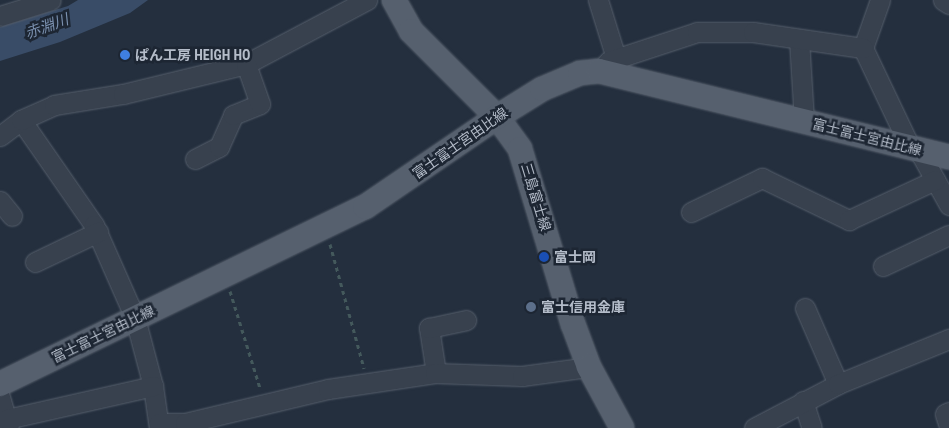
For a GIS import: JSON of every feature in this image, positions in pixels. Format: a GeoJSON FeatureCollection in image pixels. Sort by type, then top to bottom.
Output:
{"type":"FeatureCollection","features":[{"type":"Feature","properties":{"kind":"main road","name":"三島富士線"},"geometry":{"type":"LineString","coordinates":[[394,0],[411,30],[497,117],[520,149],[573,324],[589,367],[622,428]]}},
{"type":"Feature","properties":{"kind":"main road","name":"富士富士宮由比線"},"geometry":{"type":"LineString","coordinates":[[0,384],[325,226],[394,189],[497,117],[542,89],[580,73],[608,65],[804,121],[949,158]]}},
{"type":"Feature","properties":{"kind":"street"},"geometry":{"type":"LineString","coordinates":[[0,16],[51,0]]}},
{"type":"Feature","properties":{"kind":"street"},"geometry":{"type":"LineString","coordinates":[[0,136],[21,120],[54,105],[123,94],[246,64],[367,0]]}},
{"type":"Feature","properties":{"kind":"street"},"geometry":{"type":"LineString","coordinates":[[598,0],[608,65],[697,32],[752,32],[863,48]]}},
{"type":"Feature","properties":{"kind":"street"},"geometry":{"type":"LineString","coordinates":[[880,0],[863,48],[915,150],[949,205]]}},
{"type":"Feature","properties":{"kind":"street"},"geometry":{"type":"LineString","coordinates":[[942,0],[949,4]]}},
{"type":"Feature","properties":{"kind":"street"},"geometry":{"type":"LineString","coordinates":[[799,39],[804,121]]}},
{"type":"Feature","properties":{"kind":"street"},"geometry":{"type":"LineString","coordinates":[[195,159],[219,147],[233,115],[260,104],[246,64]]}},
{"type":"Feature","properties":{"kind":"street"},"geometry":{"type":"LineString","coordinates":[[21,120],[98,232],[135,318],[153,386],[159,426],[185,423],[368,382],[436,373],[522,376],[589,367]]}},
{"type":"Feature","properties":{"kind":"street"},"geometry":{"type":"LineString","coordinates":[[690,212],[762,178],[849,220],[935,180]]}},
{"type":"Feature","properties":{"kind":"street"},"geometry":{"type":"LineString","coordinates":[[0,201],[12,216]]}},
{"type":"Feature","properties":{"kind":"street"},"geometry":{"type":"LineString","coordinates":[[36,262],[98,232]]}},
{"type":"Feature","properties":{"kind":"street"},"geometry":{"type":"LineString","coordinates":[[883,266],[949,235]]}},
{"type":"Feature","properties":{"kind":"street"},"geometry":{"type":"LineString","coordinates":[[805,308],[838,384]]}},
{"type":"Feature","properties":{"kind":"street"},"geometry":{"type":"LineString","coordinates":[[436,373],[429,328],[466,320]]}},
{"type":"Feature","properties":{"kind":"street"},"geometry":{"type":"LineString","coordinates":[[754,428],[838,384],[949,339]]}},
{"type":"Feature","properties":{"kind":"street"},"geometry":{"type":"LineString","coordinates":[[0,397],[8,424],[153,386]]}},
{"type":"Feature","properties":{"kind":"street"},"geometry":{"type":"LineString","coordinates":[[803,401],[812,428]]}},
{"type":"Feature","properties":{"kind":"street"},"geometry":{"type":"LineString","coordinates":[[949,412],[945,414],[949,426]]}},
{"type":"Feature","properties":{"kind":"path"},"geometry":{"type":"LineString","coordinates":[[325,226],[368,382]]}},
{"type":"Feature","properties":{"kind":"path"},"geometry":{"type":"LineString","coordinates":[[225,274],[265,404]]}},
{"type":"Feature","properties":{"kind":"water","name":"赤淵川"},"geometry":{"type":"Polygon","coordinates":[[[78,0],[148,0],[130,13],[60,42],[0,61],[0,27],[68,6],[78,0]]]}},
{"type":"Feature","properties":{"kind":"place","name":"ぱん工房 HEIGH HO"},"geometry":{"type":"Point","coordinates":[125,55]}},
{"type":"Feature","properties":{"kind":"place","name":"富士岡"},"geometry":{"type":"Point","coordinates":[544,257]}},
{"type":"Feature","properties":{"kind":"place","name":"富士信用金庫"},"geometry":{"type":"Point","coordinates":[531,307]}}]}
